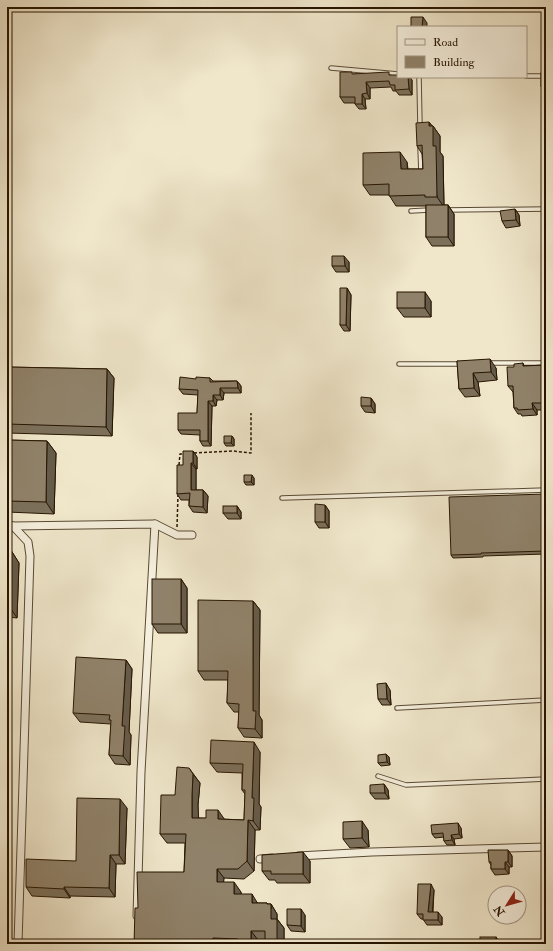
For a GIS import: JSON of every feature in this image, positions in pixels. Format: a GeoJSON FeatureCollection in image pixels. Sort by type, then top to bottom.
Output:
{"type":"FeatureCollection","features":[{"type":"Feature","properties":{"kind":"street"},"geometry":{"type":"LineString","coordinates":[[136,921],[141,772],[155,524]]}},
{"type":"Feature","properties":{"kind":"street"},"geometry":{"type":"LineString","coordinates":[[10,525],[155,524],[177,535],[192,535]]}},
{"type":"Feature","properties":{"kind":"street"},"geometry":{"type":"LineString","coordinates":[[10,525],[28,542],[30,556],[18,944]]}},
{"type":"Feature","properties":{"kind":"street"},"geometry":{"type":"LineString","coordinates":[[292,857],[372,852],[546,847]]}},
{"type":"Feature","properties":{"kind":"street"},"geometry":{"type":"LineString","coordinates":[[260,859],[276,858]]}},
{"type":"Feature","properties":{"kind":"lane"},"geometry":{"type":"LineString","coordinates":[[331,68],[397,74]]}},
{"type":"Feature","properties":{"kind":"lane"},"geometry":{"type":"LineString","coordinates":[[527,76],[546,76]]}},
{"type":"Feature","properties":{"kind":"lane"},"geometry":{"type":"LineString","coordinates":[[419,78],[420,129]]}},
{"type":"Feature","properties":{"kind":"lane"},"geometry":{"type":"LineString","coordinates":[[420,144],[420,174]]}},
{"type":"Feature","properties":{"kind":"lane"},"geometry":{"type":"LineString","coordinates":[[411,210],[435,210]]}},
{"type":"Feature","properties":{"kind":"lane"},"geometry":{"type":"LineString","coordinates":[[443,210],[546,210]]}},
{"type":"Feature","properties":{"kind":"lane"},"geometry":{"type":"LineString","coordinates":[[484,364],[546,363]]}},
{"type":"Feature","properties":{"kind":"lane"},"geometry":{"type":"LineString","coordinates":[[399,364],[469,364]]}},
{"type":"Feature","properties":{"kind":"lane"},"geometry":{"type":"LineString","coordinates":[[282,498],[546,490]]}},
{"type":"Feature","properties":{"kind":"lane"},"geometry":{"type":"LineString","coordinates":[[397,708],[546,700]]}},
{"type":"Feature","properties":{"kind":"lane"},"geometry":{"type":"LineString","coordinates":[[378,776],[406,786],[546,779]]}},
{"type":"Feature","properties":{"kind":"path"},"geometry":{"type":"LineString","coordinates":[[179,469],[180,454],[233,451],[251,454],[251,413]]}},
{"type":"Feature","properties":{"kind":"path"},"geometry":{"type":"LineString","coordinates":[[177,535],[178,491]]}},
{"type":"Feature","properties":{"kind":"building"},"geometry":{"type":"Polygon","coordinates":[[[411,17],[423,17],[422,26],[411,26],[411,17]]]}},
{"type":"Feature","properties":{"kind":"building"},"geometry":{"type":"Polygon","coordinates":[[[340,72],[352,72],[352,74],[389,72],[389,75],[397,75],[397,78],[408,78],[409,89],[395,90],[395,85],[390,85],[389,81],[366,82],[367,93],[362,94],[362,104],[355,104],[355,97],[340,97],[340,72]]]}},
{"type":"Feature","properties":{"kind":"building"},"geometry":{"type":"Polygon","coordinates":[[[541,73],[546,73],[546,86],[541,86],[541,73]]]}},
{"type":"Feature","properties":{"kind":"building"},"geometry":{"type":"Polygon","coordinates":[[[429,122],[429,126],[433,126],[433,146],[436,146],[437,197],[425,197],[425,195],[389,196],[389,184],[363,185],[363,153],[400,152],[401,169],[423,169],[422,145],[417,146],[416,123],[429,122]]]}},
{"type":"Feature","properties":{"kind":"building"},"geometry":{"type":"Polygon","coordinates":[[[426,205],[448,205],[448,237],[426,237],[426,205]]]}},
{"type":"Feature","properties":{"kind":"building"},"geometry":{"type":"Polygon","coordinates":[[[515,209],[516,220],[502,221],[500,211],[515,209]]]}},
{"type":"Feature","properties":{"kind":"building"},"geometry":{"type":"Polygon","coordinates":[[[332,256],[344,256],[345,266],[332,266],[332,256]]]}},
{"type":"Feature","properties":{"kind":"building"},"geometry":{"type":"Polygon","coordinates":[[[340,288],[347,288],[346,325],[340,325],[340,288]]]}},
{"type":"Feature","properties":{"kind":"building"},"geometry":{"type":"Polygon","coordinates":[[[397,292],[425,292],[425,308],[397,308],[397,292]]]}},
{"type":"Feature","properties":{"kind":"building"},"geometry":{"type":"Polygon","coordinates":[[[490,359],[491,372],[473,373],[474,388],[459,389],[457,361],[490,359]]]}},
{"type":"Feature","properties":{"kind":"building"},"geometry":{"type":"Polygon","coordinates":[[[523,363],[523,366],[546,365],[546,403],[532,403],[533,409],[518,410],[517,408],[514,408],[513,386],[508,386],[507,367],[514,367],[514,364],[523,363]]]}},
{"type":"Feature","properties":{"kind":"building"},"geometry":{"type":"Polygon","coordinates":[[[7,367],[107,369],[106,427],[7,424],[7,367]]]}},
{"type":"Feature","properties":{"kind":"building"},"geometry":{"type":"Polygon","coordinates":[[[180,377],[196,379],[196,377],[210,378],[210,382],[237,381],[238,388],[220,388],[220,395],[213,395],[213,401],[208,401],[208,441],[200,441],[200,430],[178,430],[178,413],[197,413],[198,390],[179,389],[180,377]]]}},
{"type":"Feature","properties":{"kind":"building"},"geometry":{"type":"Polygon","coordinates":[[[361,397],[371,398],[371,406],[361,406],[361,397]]]}},
{"type":"Feature","properties":{"kind":"building"},"geometry":{"type":"Polygon","coordinates":[[[224,436],[232,436],[231,443],[224,443],[224,436]]]}},
{"type":"Feature","properties":{"kind":"building"},"geometry":{"type":"Polygon","coordinates":[[[7,440],[47,441],[46,502],[7,501],[7,440]]]}},
{"type":"Feature","properties":{"kind":"building"},"geometry":{"type":"Polygon","coordinates":[[[183,451],[193,451],[193,463],[191,463],[191,490],[203,490],[203,507],[189,506],[190,493],[177,494],[177,465],[183,465],[183,451]]]}},
{"type":"Feature","properties":{"kind":"building"},"geometry":{"type":"Polygon","coordinates":[[[244,475],[252,475],[251,482],[244,482],[244,475]]]}},
{"type":"Feature","properties":{"kind":"building"},"geometry":{"type":"Polygon","coordinates":[[[546,494],[546,551],[451,555],[449,497],[546,494]]]}},
{"type":"Feature","properties":{"kind":"building"},"geometry":{"type":"Polygon","coordinates":[[[315,504],[325,505],[325,522],[315,522],[315,504]]]}},
{"type":"Feature","properties":{"kind":"building"},"geometry":{"type":"Polygon","coordinates":[[[223,506],[237,506],[237,513],[223,513],[223,506]]]}},
{"type":"Feature","properties":{"kind":"building"},"geometry":{"type":"Polygon","coordinates":[[[7,545],[10,551],[9,606],[7,606],[7,545]]]}},
{"type":"Feature","properties":{"kind":"building"},"geometry":{"type":"Polygon","coordinates":[[[152,579],[181,579],[181,624],[152,624],[152,579]]]}},
{"type":"Feature","properties":{"kind":"building"},"geometry":{"type":"Polygon","coordinates":[[[198,600],[253,601],[253,711],[256,711],[255,729],[238,728],[239,704],[227,703],[228,671],[198,671],[198,600]]]}},
{"type":"Feature","properties":{"kind":"building"},"geometry":{"type":"Polygon","coordinates":[[[76,657],[126,660],[122,726],[125,726],[123,756],[109,755],[110,715],[73,713],[76,657]]]}},
{"type":"Feature","properties":{"kind":"building"},"geometry":{"type":"Polygon","coordinates":[[[386,683],[387,699],[378,699],[377,684],[386,683]]]}},
{"type":"Feature","properties":{"kind":"building"},"geometry":{"type":"Polygon","coordinates":[[[211,740],[254,742],[252,798],[254,798],[253,821],[248,820],[247,861],[238,869],[217,869],[217,882],[234,882],[234,894],[252,894],[252,903],[271,904],[271,919],[277,919],[277,944],[265,944],[265,931],[251,931],[251,944],[237,943],[238,939],[213,938],[213,944],[134,944],[135,908],[138,908],[137,872],[184,872],[186,834],[160,834],[161,795],[175,795],[177,767],[189,768],[193,774],[192,818],[206,818],[206,810],[218,810],[218,819],[244,820],[245,790],[242,790],[243,764],[210,763],[211,740]]]}},
{"type":"Feature","properties":{"kind":"building"},"geometry":{"type":"Polygon","coordinates":[[[386,754],[387,762],[378,763],[378,755],[386,754]]]}},
{"type":"Feature","properties":{"kind":"building"},"geometry":{"type":"Polygon","coordinates":[[[384,784],[385,793],[370,793],[370,785],[384,784]]]}},
{"type":"Feature","properties":{"kind":"building"},"geometry":{"type":"Polygon","coordinates":[[[77,798],[120,799],[119,855],[110,855],[109,888],[64,887],[64,889],[26,887],[26,859],[76,861],[77,798]]]}},
{"type":"Feature","properties":{"kind":"building"},"geometry":{"type":"Polygon","coordinates":[[[362,821],[362,838],[343,839],[343,822],[362,821]]]}},
{"type":"Feature","properties":{"kind":"building"},"geometry":{"type":"Polygon","coordinates":[[[458,823],[459,834],[451,835],[452,840],[444,841],[443,833],[432,834],[431,825],[458,823]]]}},
{"type":"Feature","properties":{"kind":"building"},"geometry":{"type":"Polygon","coordinates":[[[488,850],[508,850],[508,862],[505,862],[505,869],[491,869],[488,850]]]}},
{"type":"Feature","properties":{"kind":"building"},"geometry":{"type":"Polygon","coordinates":[[[303,852],[303,874],[271,874],[271,871],[262,871],[262,855],[303,852]]]}},
{"type":"Feature","properties":{"kind":"building"},"geometry":{"type":"Polygon","coordinates":[[[418,884],[431,884],[428,912],[438,912],[438,920],[423,920],[423,914],[417,914],[418,884]]]}},
{"type":"Feature","properties":{"kind":"building"},"geometry":{"type":"Polygon","coordinates":[[[287,909],[301,909],[301,926],[287,925],[287,909]]]}},
{"type":"Feature","properties":{"kind":"building"},"geometry":{"type":"Polygon","coordinates":[[[480,937],[496,937],[496,944],[480,944],[480,937]]]}}]}
